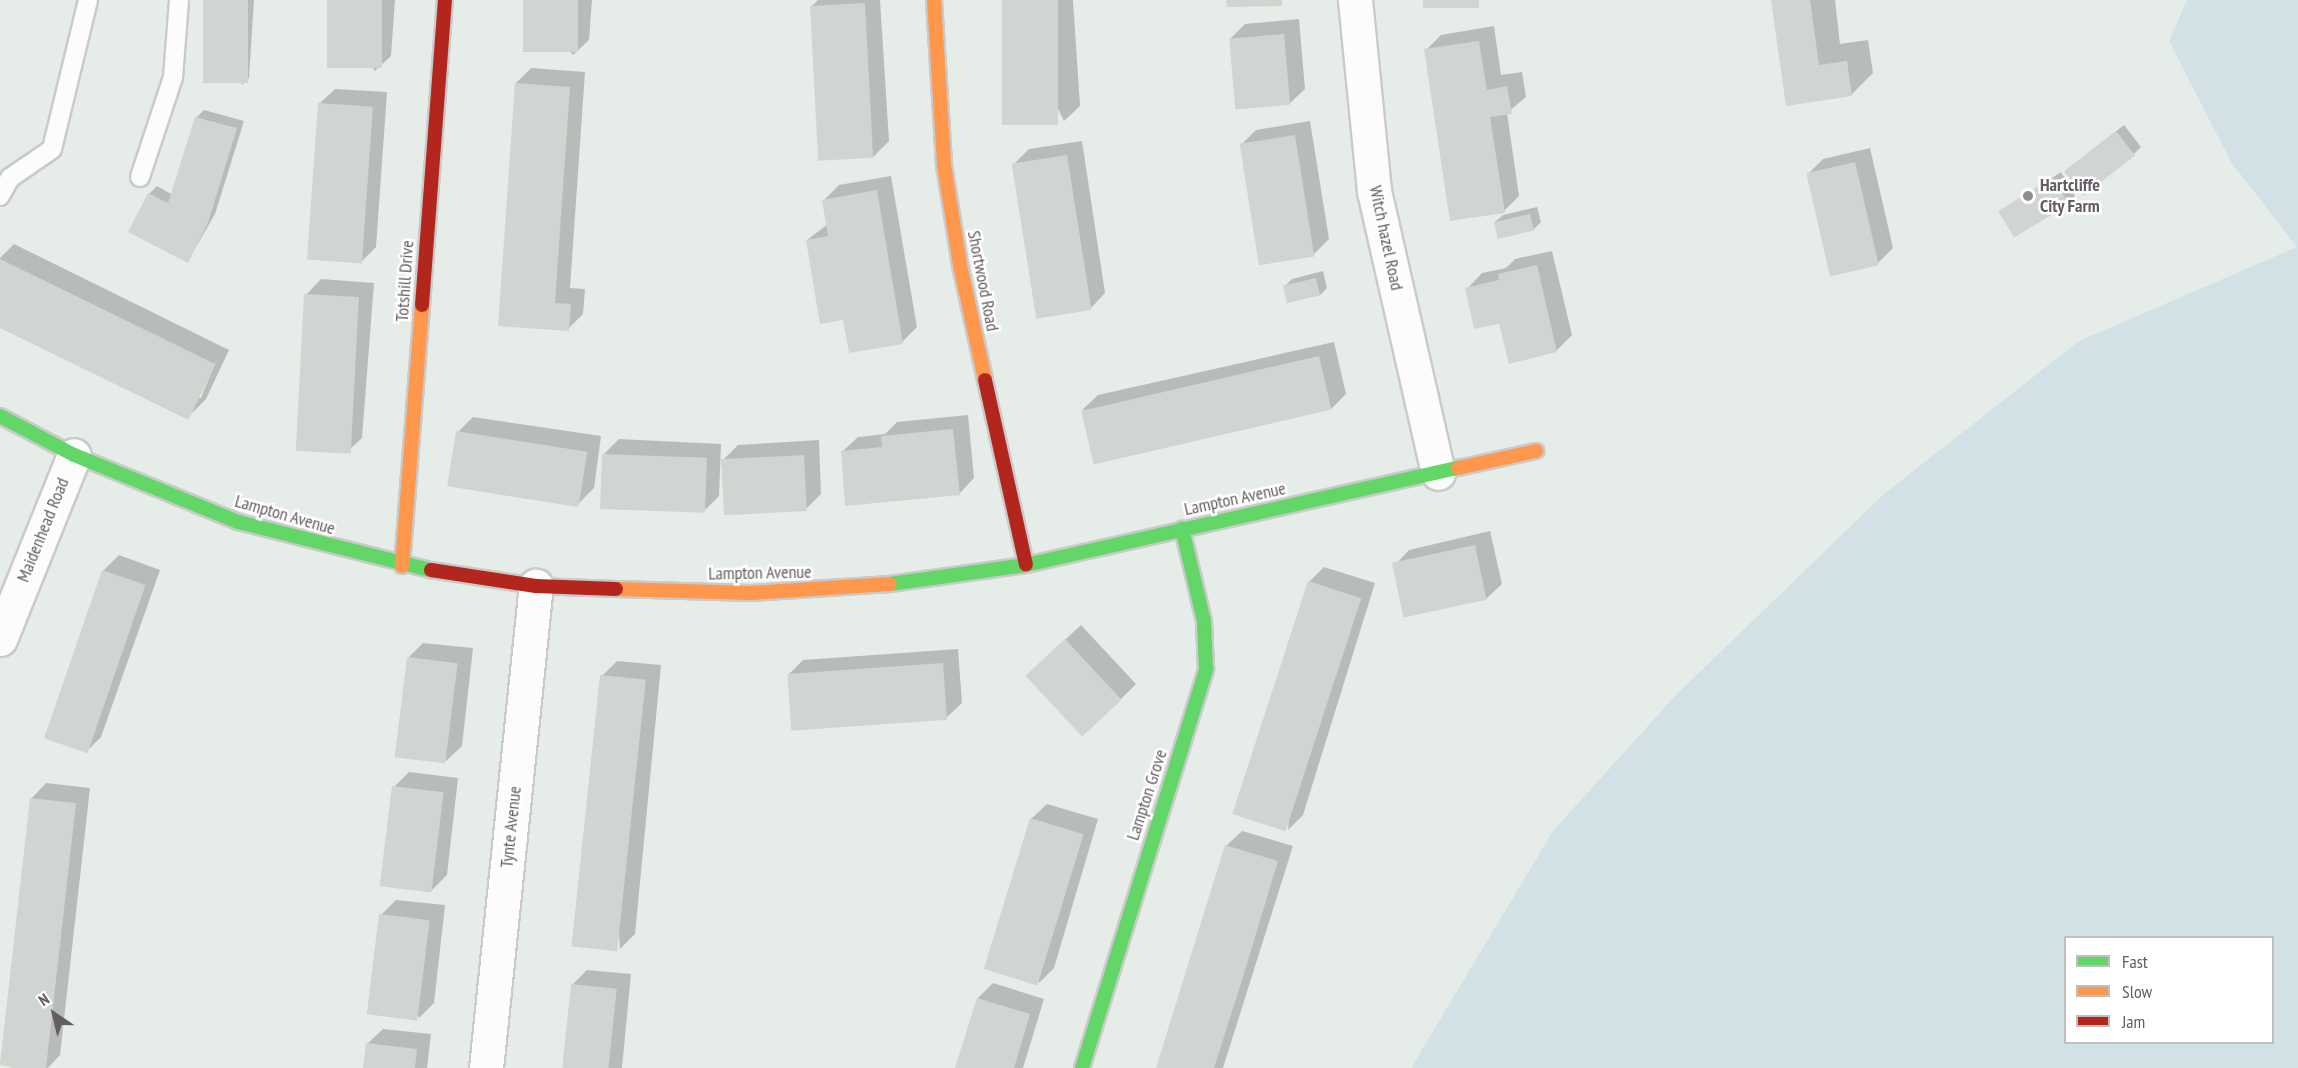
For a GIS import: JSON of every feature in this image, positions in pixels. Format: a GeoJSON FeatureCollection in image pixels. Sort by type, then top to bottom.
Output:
{"type":"FeatureCollection","features":[{"type":"Feature","properties":{"kind":"street","name":"Totshill Drive"},"geometry":{"type":"LineString","coordinates":[[402,566],[445,0]]}},
{"type":"Feature","properties":{"kind":"street","name":"Shortwood Road"},"geometry":{"type":"LineString","coordinates":[[934,0],[944,165],[960,265],[1026,565]]}},
{"type":"Feature","properties":{"kind":"street","name":"Witch hazel Road"},"geometry":{"type":"LineString","coordinates":[[1355,0],[1374,191],[1438,473]]}},
{"type":"Feature","properties":{"kind":"street","name":"Lampton Avenue"},"geometry":{"type":"LineString","coordinates":[[0,416],[74,455],[238,522],[402,566],[536,586],[751,594],[858,589],[1026,565],[1536,452]]}},
{"type":"Feature","properties":{"kind":"street","name":"Maidenhead Road"},"geometry":{"type":"LineString","coordinates":[[0,639],[74,455]]}},
{"type":"Feature","properties":{"kind":"street","name":"Lampton Grove"},"geometry":{"type":"LineString","coordinates":[[1082,1068],[1206,669],[1204,621],[1182,529]]}},
{"type":"Feature","properties":{"kind":"street","name":"Tynte Avenue"},"geometry":{"type":"LineString","coordinates":[[486,1068],[536,586]]}},
{"type":"Feature","properties":{"kind":"lane"},"geometry":{"type":"LineString","coordinates":[[0,196],[10,178],[52,149],[88,0]]}},
{"type":"Feature","properties":{"kind":"lane"},"geometry":{"type":"LineString","coordinates":[[140,177],[173,77],[179,0]]}},
{"type":"Feature","properties":{"kind":"shaded area"},"geometry":{"type":"Polygon","coordinates":[[[2187,0],[2298,0],[2298,1068],[1411,1068],[1553,831],[1675,696],[1884,494],[2079,341],[2297,247],[2231,162],[2169,41],[2187,0]]]}},
{"type":"Feature","properties":{"kind":"building"},"geometry":{"type":"Polygon","coordinates":[[[203,0],[248,0],[248,83],[203,83],[203,0]]]}},
{"type":"Feature","properties":{"kind":"building"},"geometry":{"type":"Polygon","coordinates":[[[327,0],[382,0],[382,68],[327,68],[327,0]]]}},
{"type":"Feature","properties":{"kind":"building"},"geometry":{"type":"Polygon","coordinates":[[[523,0],[578,0],[578,52],[523,52],[523,0]]]}},
{"type":"Feature","properties":{"kind":"building"},"geometry":{"type":"Polygon","coordinates":[[[1002,0],[1058,0],[1058,125],[1002,125],[1002,0]]]}},
{"type":"Feature","properties":{"kind":"building"},"geometry":{"type":"Polygon","coordinates":[[[1226,0],[1282,0],[1282,6],[1227,7],[1226,0]]]}},
{"type":"Feature","properties":{"kind":"building"},"geometry":{"type":"Polygon","coordinates":[[[1423,0],[1479,0],[1479,8],[1423,8],[1423,0]]]}},
{"type":"Feature","properties":{"kind":"building"},"geometry":{"type":"Polygon","coordinates":[[[1771,0],[1810,0],[1819,65],[1847,61],[1852,96],[1786,106],[1771,0]]]}},
{"type":"Feature","properties":{"kind":"building"},"geometry":{"type":"Polygon","coordinates":[[[865,3],[873,158],[818,161],[810,6],[865,3]]]}},
{"type":"Feature","properties":{"kind":"building"},"geometry":{"type":"Polygon","coordinates":[[[1284,34],[1290,105],[1235,110],[1229,39],[1284,34]]]}},
{"type":"Feature","properties":{"kind":"building"},"geometry":{"type":"Polygon","coordinates":[[[1479,41],[1487,90],[1507,86],[1512,114],[1490,117],[1505,213],[1450,221],[1424,49],[1479,41]]]}},
{"type":"Feature","properties":{"kind":"building"},"geometry":{"type":"Polygon","coordinates":[[[515,83],[570,87],[555,303],[571,304],[569,331],[498,326],[515,83]]]}},
{"type":"Feature","properties":{"kind":"building"},"geometry":{"type":"Polygon","coordinates":[[[318,103],[373,107],[362,263],[307,260],[318,103]]]}},
{"type":"Feature","properties":{"kind":"building"},"geometry":{"type":"Polygon","coordinates":[[[195,117],[237,128],[208,223],[188,263],[128,232],[148,193],[168,203],[195,117]]]}},
{"type":"Feature","properties":{"kind":"building"},"geometry":{"type":"Polygon","coordinates":[[[2116,131],[2135,155],[2083,196],[2064,172],[2116,131]]]}},
{"type":"Feature","properties":{"kind":"building"},"geometry":{"type":"Polygon","coordinates":[[[1295,135],[1314,256],[1259,265],[1240,144],[1295,135]]]}},
{"type":"Feature","properties":{"kind":"building"},"geometry":{"type":"Polygon","coordinates":[[[1067,155],[1092,310],[1036,319],[1012,164],[1067,155]]]}},
{"type":"Feature","properties":{"kind":"building"},"geometry":{"type":"Polygon","coordinates":[[[1855,162],[1879,265],[1830,277],[1806,173],[1855,162]]]}},
{"type":"Feature","properties":{"kind":"building"},"geometry":{"type":"Polygon","coordinates":[[[2053,178],[2069,205],[2014,238],[1998,211],[2053,178]]]}},
{"type":"Feature","properties":{"kind":"building"},"geometry":{"type":"Polygon","coordinates":[[[877,190],[903,344],[849,353],[843,320],[820,324],[806,240],[828,236],[822,200],[877,190]]]}},
{"type":"Feature","properties":{"kind":"building"},"geometry":{"type":"Polygon","coordinates":[[[1530,214],[1534,231],[1498,239],[1494,222],[1530,214]]]}},
{"type":"Feature","properties":{"kind":"building"},"geometry":{"type":"Polygon","coordinates":[[[0,259],[216,364],[189,420],[0,328],[0,259]]]}},
{"type":"Feature","properties":{"kind":"building"},"geometry":{"type":"Polygon","coordinates":[[[1537,265],[1557,352],[1509,364],[1499,324],[1474,329],[1465,288],[1499,280],[1498,274],[1537,265]]]}},
{"type":"Feature","properties":{"kind":"building"},"geometry":{"type":"Polygon","coordinates":[[[1316,278],[1320,296],[1287,303],[1283,286],[1316,278]]]}},
{"type":"Feature","properties":{"kind":"building"},"geometry":{"type":"Polygon","coordinates":[[[304,294],[359,297],[351,454],[296,451],[304,294]]]}},
{"type":"Feature","properties":{"kind":"building"},"geometry":{"type":"Polygon","coordinates":[[[1319,356],[1331,410],[1094,464],[1081,411],[1319,356]]]}},
{"type":"Feature","properties":{"kind":"building"},"geometry":{"type":"Polygon","coordinates":[[[953,429],[960,495],[845,506],[841,451],[882,447],[881,436],[953,429]]]}},
{"type":"Feature","properties":{"kind":"building"},"geometry":{"type":"Polygon","coordinates":[[[456,431],[587,452],[579,507],[447,486],[456,431]]]}},
{"type":"Feature","properties":{"kind":"building"},"geometry":{"type":"Polygon","coordinates":[[[602,454],[707,458],[705,513],[600,509],[602,454]]]}},
{"type":"Feature","properties":{"kind":"building"},"geometry":{"type":"Polygon","coordinates":[[[804,455],[807,511],[724,515],[721,459],[804,455]]]}},
{"type":"Feature","properties":{"kind":"building"},"geometry":{"type":"Polygon","coordinates":[[[1475,545],[1487,600],[1404,617],[1392,563],[1475,545]]]}},
{"type":"Feature","properties":{"kind":"building"},"geometry":{"type":"Polygon","coordinates":[[[102,570],[145,585],[88,753],[44,738],[102,570]]]}},
{"type":"Feature","properties":{"kind":"building"},"geometry":{"type":"Polygon","coordinates":[[[1308,581],[1361,598],[1286,831],[1232,814],[1308,581]]]}},
{"type":"Feature","properties":{"kind":"building"},"geometry":{"type":"Polygon","coordinates":[[[1065,639],[1122,700],[1082,737],[1026,676],[1065,639]]]}},
{"type":"Feature","properties":{"kind":"building"},"geometry":{"type":"Polygon","coordinates":[[[407,657],[458,663],[445,763],[395,757],[407,657]]]}},
{"type":"Feature","properties":{"kind":"building"},"geometry":{"type":"Polygon","coordinates":[[[943,663],[947,720],[791,731],[787,674],[943,663]]]}},
{"type":"Feature","properties":{"kind":"building"},"geometry":{"type":"Polygon","coordinates":[[[600,675],[646,680],[617,951],[571,947],[600,675]]]}},
{"type":"Feature","properties":{"kind":"building"},"geometry":{"type":"Polygon","coordinates":[[[392,786],[444,792],[431,893],[380,886],[392,786]]]}},
{"type":"Feature","properties":{"kind":"building"},"geometry":{"type":"Polygon","coordinates":[[[30,798],[76,803],[46,1068],[12,1068],[0,1064],[30,798]]]}},
{"type":"Feature","properties":{"kind":"building"},"geometry":{"type":"Polygon","coordinates":[[[1030,818],[1084,834],[1037,985],[984,969],[1030,818]]]}},
{"type":"Feature","properties":{"kind":"building"},"geometry":{"type":"Polygon","coordinates":[[[1225,845],[1278,861],[1243,977],[1214,1068],[1156,1068],[1225,845]]]}},
{"type":"Feature","properties":{"kind":"building"},"geometry":{"type":"Polygon","coordinates":[[[379,914],[430,920],[417,1020],[367,1014],[379,914]]]}},
{"type":"Feature","properties":{"kind":"building"},"geometry":{"type":"Polygon","coordinates":[[[571,984],[617,989],[608,1068],[562,1068],[571,984]]]}},
{"type":"Feature","properties":{"kind":"building"},"geometry":{"type":"Polygon","coordinates":[[[977,998],[1030,1014],[1014,1068],[955,1068],[977,998]]]}},
{"type":"Feature","properties":{"kind":"building"},"geometry":{"type":"Polygon","coordinates":[[[366,1043],[417,1049],[415,1068],[363,1068],[366,1043]]]}},
{"type":"Feature","properties":{"kind":"traffic: fast"},"geometry":{"type":"LineString","coordinates":[[0,416],[74,455],[238,522],[431,570]]}},
{"type":"Feature","properties":{"kind":"traffic: fast"},"geometry":{"type":"LineString","coordinates":[[890,584],[1026,565],[1458,468]]}},
{"type":"Feature","properties":{"kind":"traffic: fast"},"geometry":{"type":"LineString","coordinates":[[1082,1068],[1206,669],[1204,621],[1182,529]]}},
{"type":"Feature","properties":{"kind":"traffic: slow"},"geometry":{"type":"LineString","coordinates":[[934,0],[944,165],[960,265],[985,380]]}},
{"type":"Feature","properties":{"kind":"traffic: slow"},"geometry":{"type":"LineString","coordinates":[[402,566],[422,305]]}},
{"type":"Feature","properties":{"kind":"traffic: slow"},"geometry":{"type":"LineString","coordinates":[[1458,468],[1536,451]]}},
{"type":"Feature","properties":{"kind":"traffic: slow"},"geometry":{"type":"LineString","coordinates":[[616,589],[751,593],[890,584]]}},
{"type":"Feature","properties":{"kind":"traffic: jam"},"geometry":{"type":"LineString","coordinates":[[422,305],[445,0]]}},
{"type":"Feature","properties":{"kind":"traffic: jam"},"geometry":{"type":"LineString","coordinates":[[985,380],[1026,565]]}},
{"type":"Feature","properties":{"kind":"traffic: jam"},"geometry":{"type":"LineString","coordinates":[[431,570],[536,586],[616,589]]}},
{"type":"Feature","properties":{"kind":"place","name":"Hartcliffe City Farm"},"geometry":{"type":"Point","coordinates":[2028,196]}}]}
